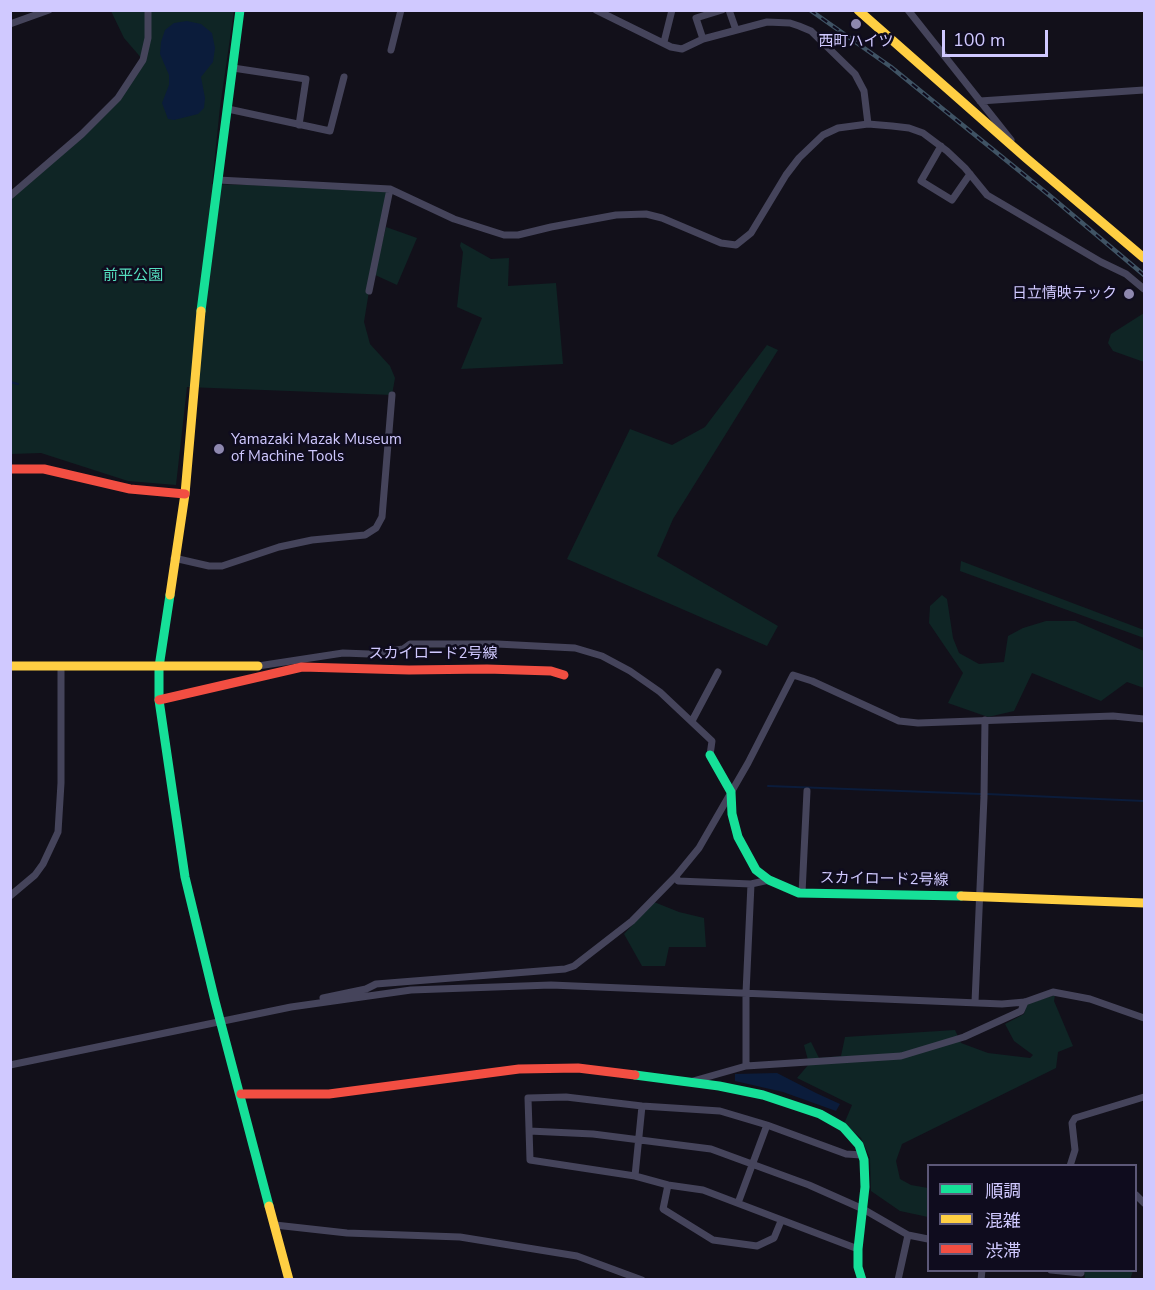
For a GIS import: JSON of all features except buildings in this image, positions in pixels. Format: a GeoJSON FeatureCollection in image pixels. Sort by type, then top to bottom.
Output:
{"type":"FeatureCollection","features":[{"type":"Feature","properties":{"kind":"street"},"geometry":{"type":"LineString","coordinates":[[10,24],[49,10]]}},
{"type":"Feature","properties":{"kind":"street"},"geometry":{"type":"LineString","coordinates":[[10,196],[82,134],[118,98],[143,60],[148,38],[148,10]]}},
{"type":"Feature","properties":{"kind":"street"},"geometry":{"type":"LineString","coordinates":[[240,10],[198,335],[185,494],[159,668],[159,700],[185,877],[289,1280]]}},
{"type":"Feature","properties":{"kind":"street"},"geometry":{"type":"LineString","coordinates":[[391,50],[401,10]]}},
{"type":"Feature","properties":{"kind":"street"},"geometry":{"type":"LineString","coordinates":[[596,10],[671,47],[681,49],[703,39],[747,26],[790,22],[811,31],[855,74],[864,91],[868,124]]}},
{"type":"Feature","properties":{"kind":"street"},"geometry":{"type":"LineString","coordinates":[[664,42],[672,10]]}},
{"type":"Feature","properties":{"kind":"street"},"geometry":{"type":"LineString","coordinates":[[703,39],[695,21],[696,18],[722,10]]}},
{"type":"Feature","properties":{"kind":"street"},"geometry":{"type":"LineString","coordinates":[[729,10],[736,30]]}},
{"type":"Feature","properties":{"kind":"street"},"geometry":{"type":"LineString","coordinates":[[858,10],[1144,258]]}},
{"type":"Feature","properties":{"kind":"street"},"geometry":{"type":"LineString","coordinates":[[908,10],[1018,151]]}},
{"type":"Feature","properties":{"kind":"street"},"geometry":{"type":"LineString","coordinates":[[233,68],[306,79],[299,124]]}},
{"type":"Feature","properties":{"kind":"street"},"geometry":{"type":"LineString","coordinates":[[228,109],[330,131],[344,77]]}},
{"type":"Feature","properties":{"kind":"street"},"geometry":{"type":"LineString","coordinates":[[980,101],[1144,90]]}},
{"type":"Feature","properties":{"kind":"street"},"geometry":{"type":"LineString","coordinates":[[218,180],[390,189],[454,219],[504,235],[518,235],[616,215],[646,214],[662,218],[721,243],[736,245],[744,241],[751,233],[786,175],[810,146],[823,135],[838,128],[868,124],[909,128],[923,133],[941,146],[970,174],[987,195],[1126,274],[1144,289]]}},
{"type":"Feature","properties":{"kind":"street"},"geometry":{"type":"LineString","coordinates":[[941,146],[921,181],[952,200],[970,174]]}},
{"type":"Feature","properties":{"kind":"street"},"geometry":{"type":"LineString","coordinates":[[369,291],[390,189]]}},
{"type":"Feature","properties":{"kind":"street"},"geometry":{"type":"LineString","coordinates":[[174,558],[209,566],[222,566],[279,547],[312,540],[365,535],[376,528],[382,517],[392,395]]}},
{"type":"Feature","properties":{"kind":"street"},"geometry":{"type":"LineString","coordinates":[[10,469],[44,470],[130,489],[185,494]]}},
{"type":"Feature","properties":{"kind":"street"},"geometry":{"type":"LineString","coordinates":[[10,666],[159,668],[258,666],[343,653],[369,654],[403,649],[410,644],[575,648],[602,656],[630,670],[660,692],[712,741],[710,755]]}},
{"type":"Feature","properties":{"kind":"street"},"geometry":{"type":"LineString","coordinates":[[10,896],[35,875],[43,864],[58,832],[61,783],[61,667]]}},
{"type":"Feature","properties":{"kind":"street","name":"スカイロード2号線"},"geometry":{"type":"LineString","coordinates":[[159,700],[302,667],[409,670],[487,669],[551,671],[564,675]]}},
{"type":"Feature","properties":{"kind":"street"},"geometry":{"type":"LineString","coordinates":[[692,722],[718,672]]}},
{"type":"Feature","properties":{"kind":"street"},"geometry":{"type":"LineString","coordinates":[[301,1005],[316,999],[366,989],[376,984],[565,969],[574,966],[632,921],[699,848],[748,763],[793,675],[812,681],[899,721],[918,723],[1113,716],[1144,719]]}},
{"type":"Feature","properties":{"kind":"street"},"geometry":{"type":"LineString","coordinates":[[975,1002],[985,720]]}},
{"type":"Feature","properties":{"kind":"street","name":"スカイロード2号線"},"geometry":{"type":"LineString","coordinates":[[710,755],[731,792],[732,814],[738,837],[749,860],[776,885],[802,893],[980,896],[1144,903]]}},
{"type":"Feature","properties":{"kind":"street"},"geometry":{"type":"LineString","coordinates":[[802,893],[807,791]]}},
{"type":"Feature","properties":{"kind":"street"},"geometry":{"type":"LineString","coordinates":[[675,876],[678,881],[750,884],[769,880]]}},
{"type":"Feature","properties":{"kind":"street"},"geometry":{"type":"LineString","coordinates":[[746,1066],[750,884]]}},
{"type":"Feature","properties":{"kind":"street"},"geometry":{"type":"LineString","coordinates":[[10,1065],[301,1005],[411,990],[551,985],[1002,1004],[1025,1002],[1053,992],[1098,1001],[1144,1018]]}},
{"type":"Feature","properties":{"kind":"street"},"geometry":{"type":"LineString","coordinates":[[688,1082],[746,1066],[901,1056],[964,1037],[1021,1011],[1025,1002]]}},
{"type":"Feature","properties":{"kind":"street"},"geometry":{"type":"LineString","coordinates":[[241,1094],[329,1094],[519,1069],[578,1068],[688,1082],[763,1095],[820,1114],[843,1127],[859,1145],[866,1187],[858,1249],[858,1267],[862,1280]]}},
{"type":"Feature","properties":{"kind":"street"},"geometry":{"type":"LineString","coordinates":[[858,1249],[703,1190],[668,1185],[634,1176],[530,1160],[528,1098],[566,1097],[642,1106],[720,1111],[768,1125],[846,1154],[862,1155]]}},
{"type":"Feature","properties":{"kind":"street"},"geometry":{"type":"LineString","coordinates":[[1071,1164],[1075,1150],[1072,1123],[1075,1118],[1144,1097]]}},
{"type":"Feature","properties":{"kind":"street"},"geometry":{"type":"LineString","coordinates":[[634,1176],[642,1106]]}},
{"type":"Feature","properties":{"kind":"street"},"geometry":{"type":"LineString","coordinates":[[738,1203],[768,1125]]}},
{"type":"Feature","properties":{"kind":"street"},"geometry":{"type":"LineString","coordinates":[[529,1131],[593,1134],[711,1149],[809,1185],[863,1209],[908,1235],[927,1239]]}},
{"type":"Feature","properties":{"kind":"street"},"geometry":{"type":"LineString","coordinates":[[668,1185],[663,1209],[713,1240],[757,1246],[774,1238],[781,1221]]}},
{"type":"Feature","properties":{"kind":"street"},"geometry":{"type":"LineString","coordinates":[[275,1225],[347,1233],[460,1237],[577,1256],[642,1280]]}},
{"type":"Feature","properties":{"kind":"street"},"geometry":{"type":"LineString","coordinates":[[898,1280],[908,1235]]}},
{"type":"Feature","properties":{"kind":"street"},"geometry":{"type":"LineString","coordinates":[[1066,1272],[1081,1274]]}},
{"type":"Feature","properties":{"kind":"green space","name":"前平公園"},"geometry":{"type":"Polygon","coordinates":[[[111,11],[234,11],[212,184],[390,189],[375,271],[386,227],[417,238],[397,285],[373,274],[364,322],[370,344],[390,366],[395,378],[392,395],[187,387],[176,485],[128,481],[41,453],[11,454],[10,196],[118,98],[143,60],[124,38],[111,11]]]}},
{"type":"Feature","properties":{"kind":"green space"},"geometry":{"type":"Polygon","coordinates":[[[461,242],[491,259],[509,258],[508,286],[556,283],[563,364],[461,369],[482,318],[457,307],[463,252],[461,242]]]}},
{"type":"Feature","properties":{"kind":"green space"},"geometry":{"type":"Polygon","coordinates":[[[1144,313],[1144,362],[1113,351],[1108,343],[1111,334],[1144,313]]]}},
{"type":"Feature","properties":{"kind":"green space"},"geometry":{"type":"Polygon","coordinates":[[[767,345],[778,350],[673,519],[657,556],[778,626],[767,646],[567,559],[630,429],[672,445],[705,427],[767,345]]]}},
{"type":"Feature","properties":{"kind":"green space"},"geometry":{"type":"Polygon","coordinates":[[[961,561],[1144,630],[1144,638],[960,571],[961,561]]]}},
{"type":"Feature","properties":{"kind":"green space"},"geometry":{"type":"Polygon","coordinates":[[[942,595],[947,599],[953,638],[959,653],[979,664],[1004,662],[1008,636],[1023,628],[1046,621],[1075,621],[1144,651],[1144,688],[1127,682],[1101,701],[1032,673],[1014,711],[988,717],[948,703],[963,673],[929,623],[930,606],[942,595]]]}},
{"type":"Feature","properties":{"kind":"green space"},"geometry":{"type":"Polygon","coordinates":[[[654,902],[679,912],[704,918],[706,947],[669,947],[665,966],[642,966],[624,934],[654,902]]]}},
{"type":"Feature","properties":{"kind":"green space"},"geometry":{"type":"Polygon","coordinates":[[[1055,995],[1054,1001],[1073,1046],[1058,1052],[1056,1068],[902,1144],[896,1161],[900,1179],[911,1185],[927,1188],[927,1217],[900,1211],[871,1191],[870,1158],[861,1138],[844,1124],[852,1105],[797,1078],[809,1064],[804,1045],[811,1042],[819,1058],[841,1056],[845,1037],[955,1030],[961,1043],[988,1053],[1030,1058],[1033,1055],[1014,1041],[1005,1024],[1024,1014],[1027,1004],[1055,995]]]}},
{"type":"Feature","properties":{"kind":"green space"},"geometry":{"type":"Polygon","coordinates":[[[1084,1272],[1133,1272],[1130,1280],[1085,1279],[1084,1272]]]}},
{"type":"Feature","properties":{"kind":"water"},"geometry":{"type":"Polygon","coordinates":[[[187,21],[201,24],[212,33],[215,48],[213,62],[201,77],[205,98],[204,108],[198,114],[174,120],[168,119],[162,103],[169,85],[169,75],[160,54],[161,42],[165,30],[174,23],[187,21]]]}},
{"type":"Feature","properties":{"kind":"water"},"geometry":{"type":"Polygon","coordinates":[[[777,1073],[840,1104],[836,1111],[783,1092],[735,1081],[735,1074],[777,1073]]]}},
{"type":"Feature","properties":{"kind":"waterway"},"geometry":{"type":"LineString","coordinates":[[10,382],[18,384]]}},
{"type":"Feature","properties":{"kind":"waterway"},"geometry":{"type":"LineString","coordinates":[[768,786],[981,794]]}},
{"type":"Feature","properties":{"kind":"waterway"},"geometry":{"type":"LineString","coordinates":[[987,794],[1144,801]]}},
{"type":"Feature","properties":{"kind":"railway"},"geometry":{"type":"LineString","coordinates":[[810,10],[891,67],[1144,275]]}},
{"type":"Feature","properties":{"kind":"traffic: fast"},"geometry":{"type":"LineString","coordinates":[[201,311],[240,10]]}},
{"type":"Feature","properties":{"kind":"traffic: fast"},"geometry":{"type":"LineString","coordinates":[[170,595],[159,667],[159,700],[185,877],[269,1206]]}},
{"type":"Feature","properties":{"kind":"traffic: fast"},"geometry":{"type":"LineString","coordinates":[[710,755],[731,792],[732,814],[738,837],[756,870],[769,880],[799,893],[961,896]]}},
{"type":"Feature","properties":{"kind":"traffic: fast"},"geometry":{"type":"LineString","coordinates":[[635,1075],[719,1086],[763,1095],[820,1114],[843,1127],[859,1145],[864,1160],[865,1187],[858,1249],[858,1267],[862,1280]]}},
{"type":"Feature","properties":{"kind":"traffic: slow"},"geometry":{"type":"LineString","coordinates":[[858,10],[1144,258]]}},
{"type":"Feature","properties":{"kind":"traffic: slow"},"geometry":{"type":"LineString","coordinates":[[170,595],[185,494],[201,311]]}},
{"type":"Feature","properties":{"kind":"traffic: slow"},"geometry":{"type":"LineString","coordinates":[[10,666],[258,666]]}},
{"type":"Feature","properties":{"kind":"traffic: slow"},"geometry":{"type":"LineString","coordinates":[[961,896],[1144,903]]}},
{"type":"Feature","properties":{"kind":"traffic: slow"},"geometry":{"type":"LineString","coordinates":[[269,1206],[289,1280]]}},
{"type":"Feature","properties":{"kind":"traffic: jam"},"geometry":{"type":"LineString","coordinates":[[10,469],[44,469],[130,489],[185,494]]}},
{"type":"Feature","properties":{"kind":"traffic: jam"},"geometry":{"type":"LineString","coordinates":[[159,700],[302,667],[409,670],[487,669],[551,671],[564,675]]}},
{"type":"Feature","properties":{"kind":"traffic: jam"},"geometry":{"type":"LineString","coordinates":[[241,1094],[329,1094],[519,1069],[578,1068],[635,1075]]}},
{"type":"Feature","properties":{"kind":"place","name":"西町ハイツ"},"geometry":{"type":"Point","coordinates":[856,24]}},
{"type":"Feature","properties":{"kind":"place","name":"日立情映テック"},"geometry":{"type":"Point","coordinates":[1129,294]}},
{"type":"Feature","properties":{"kind":"place","name":"Yamazaki Mazak Museum of Machine Tools"},"geometry":{"type":"Point","coordinates":[219,449]}}]}
